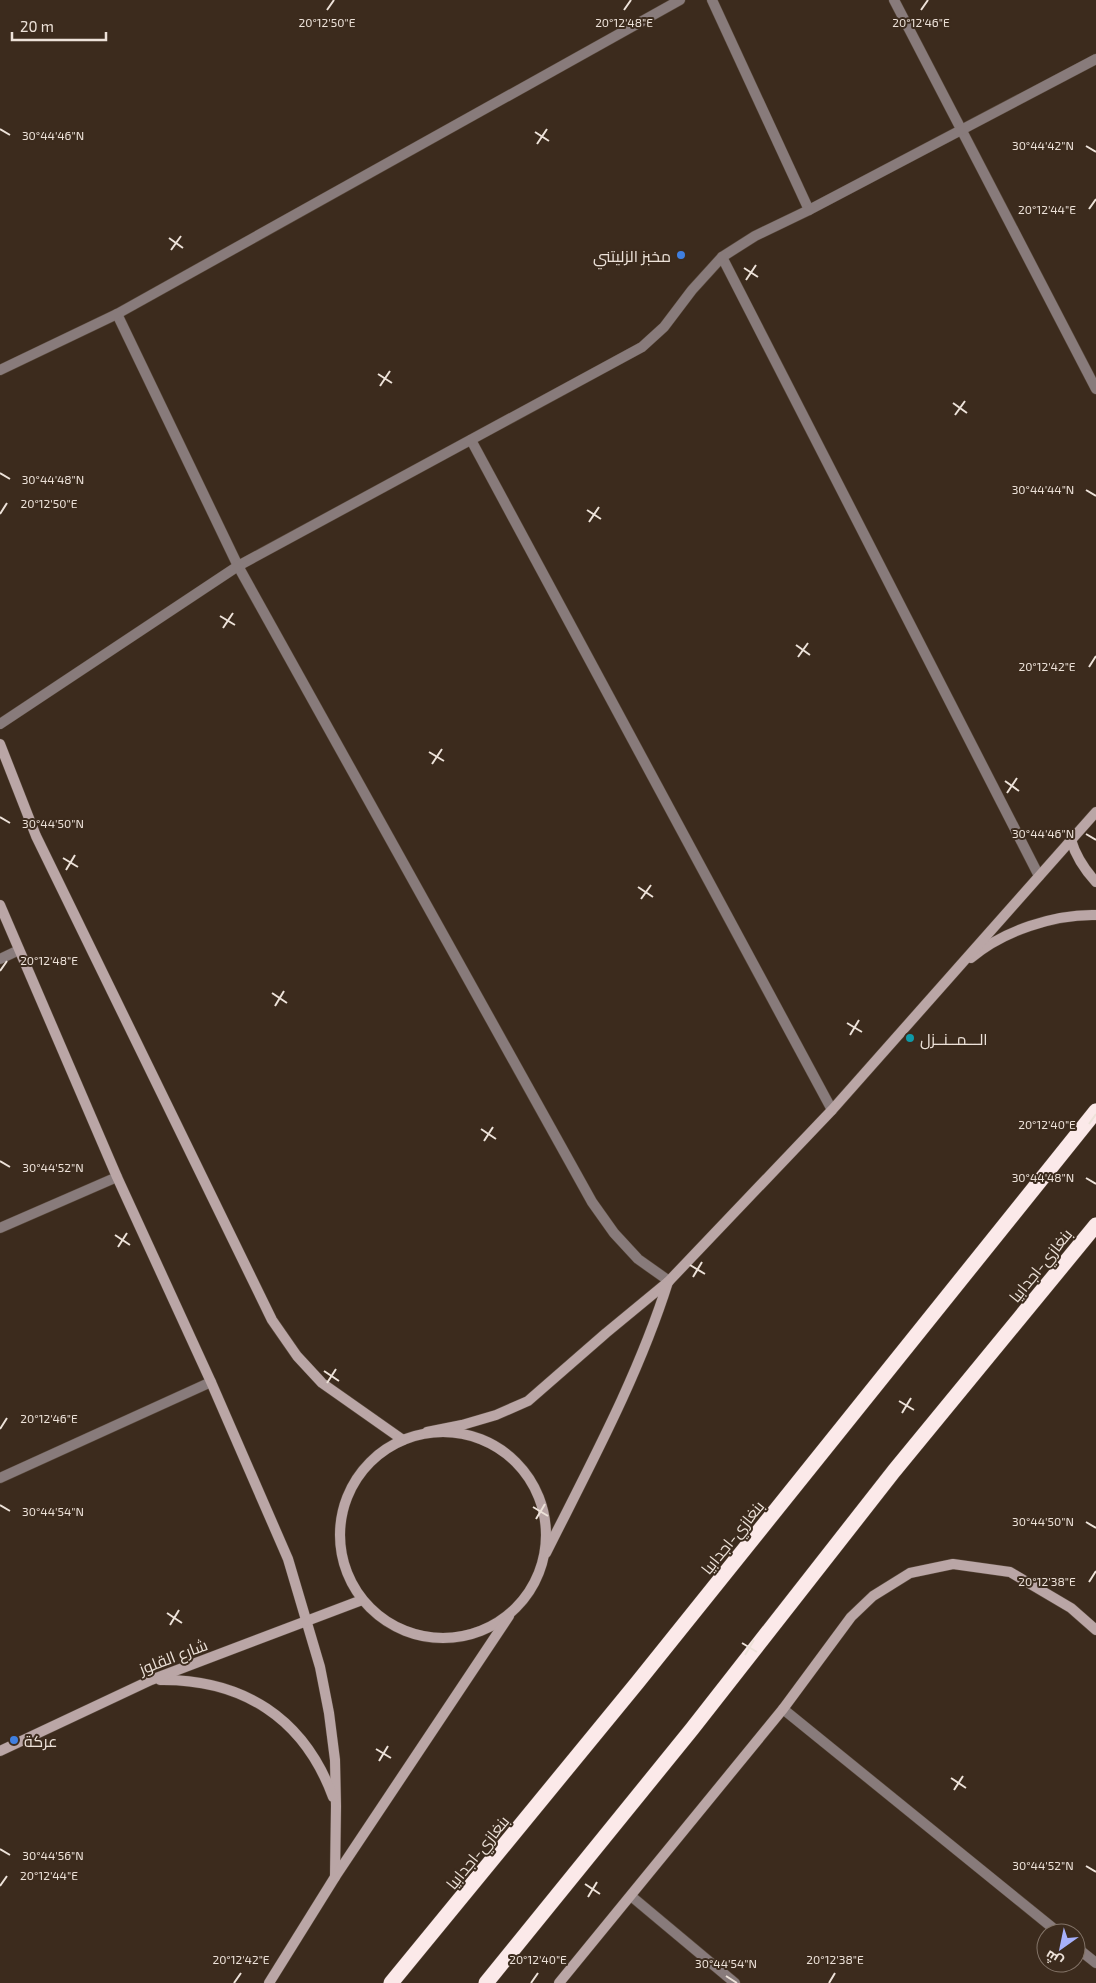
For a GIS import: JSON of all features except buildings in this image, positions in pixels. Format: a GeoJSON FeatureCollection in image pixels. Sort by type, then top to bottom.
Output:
{"type":"FeatureCollection","features":[{"type":"Feature","properties":{"kind":"highway","name":"بنغازي-اجدابيا"},"geometry":{"type":"LineString","coordinates":[[391,1983],[638,1683],[1096,1111]]}},
{"type":"Feature","properties":{"kind":"highway","name":"بنغازي-اجدابيا"},"geometry":{"type":"LineString","coordinates":[[486,1983],[692,1729],[894,1472],[1096,1225]]}},
{"type":"Feature","properties":{"kind":"street"},"geometry":{"type":"LineString","coordinates":[[0,370],[117,314],[680,0]]}},
{"type":"Feature","properties":{"kind":"street"},"geometry":{"type":"LineString","coordinates":[[712,0],[809,210]]}},
{"type":"Feature","properties":{"kind":"street"},"geometry":{"type":"LineString","coordinates":[[894,0],[1096,389]]}},
{"type":"Feature","properties":{"kind":"street"},"geometry":{"type":"LineString","coordinates":[[0,724],[238,566],[642,347],[664,328],[692,290],[722,257],[755,236],[809,210],[1096,60]]}},
{"type":"Feature","properties":{"kind":"street"},"geometry":{"type":"LineString","coordinates":[[722,257],[1039,876]]}},
{"type":"Feature","properties":{"kind":"street"},"geometry":{"type":"LineString","coordinates":[[117,314],[238,566],[592,1202],[638,1260],[669,1281]]}},
{"type":"Feature","properties":{"kind":"street"},"geometry":{"type":"LineString","coordinates":[[471,440],[832,1110]]}},
{"type":"Feature","properties":{"kind":"street"},"geometry":{"type":"LineString","coordinates":[[0,744],[36,836],[272,1320],[297,1356],[322,1383],[403,1440]]}},
{"type":"Feature","properties":{"kind":"street"},"geometry":{"type":"LineString","coordinates":[[512,1611],[493,1625],[471,1634],[447,1638],[423,1636],[400,1629],[380,1616],[362,1600],[348,1576],[340,1550],[340,1522],[347,1496],[360,1472],[379,1453],[403,1440],[427,1432],[462,1426],[496,1415],[528,1400],[669,1281],[832,1110],[1096,812]]}},
{"type":"Feature","properties":{"kind":"street"},"geometry":{"type":"LineString","coordinates":[[1071,840],[1080,862],[1096,882]]}},
{"type":"Feature","properties":{"kind":"street"},"geometry":{"type":"LineString","coordinates":[[0,905],[117,1177],[211,1382],[288,1558],[320,1667],[329,1713],[335,1760],[335,1877]]}},
{"type":"Feature","properties":{"kind":"street"},"geometry":{"type":"LineString","coordinates":[[951,974],[974,954],[1001,939],[1029,927],[1058,919],[1096,915]]}},
{"type":"Feature","properties":{"kind":"street"},"geometry":{"type":"LineString","coordinates":[[0,960],[19,950]]}},
{"type":"Feature","properties":{"kind":"street"},"geometry":{"type":"LineString","coordinates":[[0,1228],[117,1177]]}},
{"type":"Feature","properties":{"kind":"street"},"geometry":{"type":"LineString","coordinates":[[269,1983],[335,1877],[512,1611],[526,1596],[643,1353],[669,1281]]}},
{"type":"Feature","properties":{"kind":"street"},"geometry":{"type":"LineString","coordinates":[[0,1478],[211,1382]]}},
{"type":"Feature","properties":{"kind":"street"},"geometry":{"type":"LineString","coordinates":[[427,1432],[452,1432],[477,1438],[499,1449],[518,1465],[533,1486],[543,1510],[546,1534],[543,1559]]}},
{"type":"Feature","properties":{"kind":"street"},"geometry":{"type":"LineString","coordinates":[[560,1983],[783,1709],[851,1617],[873,1596],[910,1573],[953,1564],[1010,1572],[1071,1608],[1096,1630]]}},
{"type":"Feature","properties":{"kind":"street","name":"شارع القلوز"},"geometry":{"type":"LineString","coordinates":[[0,1751],[151,1680],[362,1600]]}},
{"type":"Feature","properties":{"kind":"street"},"geometry":{"type":"LineString","coordinates":[[151,1680],[186,1680],[221,1686],[253,1699],[281,1719],[306,1744],[324,1774],[336,1806]]}},
{"type":"Feature","properties":{"kind":"street"},"geometry":{"type":"LineString","coordinates":[[783,1709],[1047,1923]]}},
{"type":"Feature","properties":{"kind":"street"},"geometry":{"type":"LineString","coordinates":[[631,1896],[735,1983]]}},
{"type":"Feature","properties":{"kind":"street"},"geometry":{"type":"LineString","coordinates":[[1086,1955],[1096,1963]]}},
{"type":"Feature","properties":{"kind":"place","name":"مخبز الزليتني"},"geometry":{"type":"Point","coordinates":[681,255]}},
{"type":"Feature","properties":{"kind":"place","name":"الـــمــنــزل"},"geometry":{"type":"Point","coordinates":[910,1038]}},
{"type":"Feature","properties":{"kind":"place","name":"عركة"},"geometry":{"type":"Point","coordinates":[14,1740]}}]}
